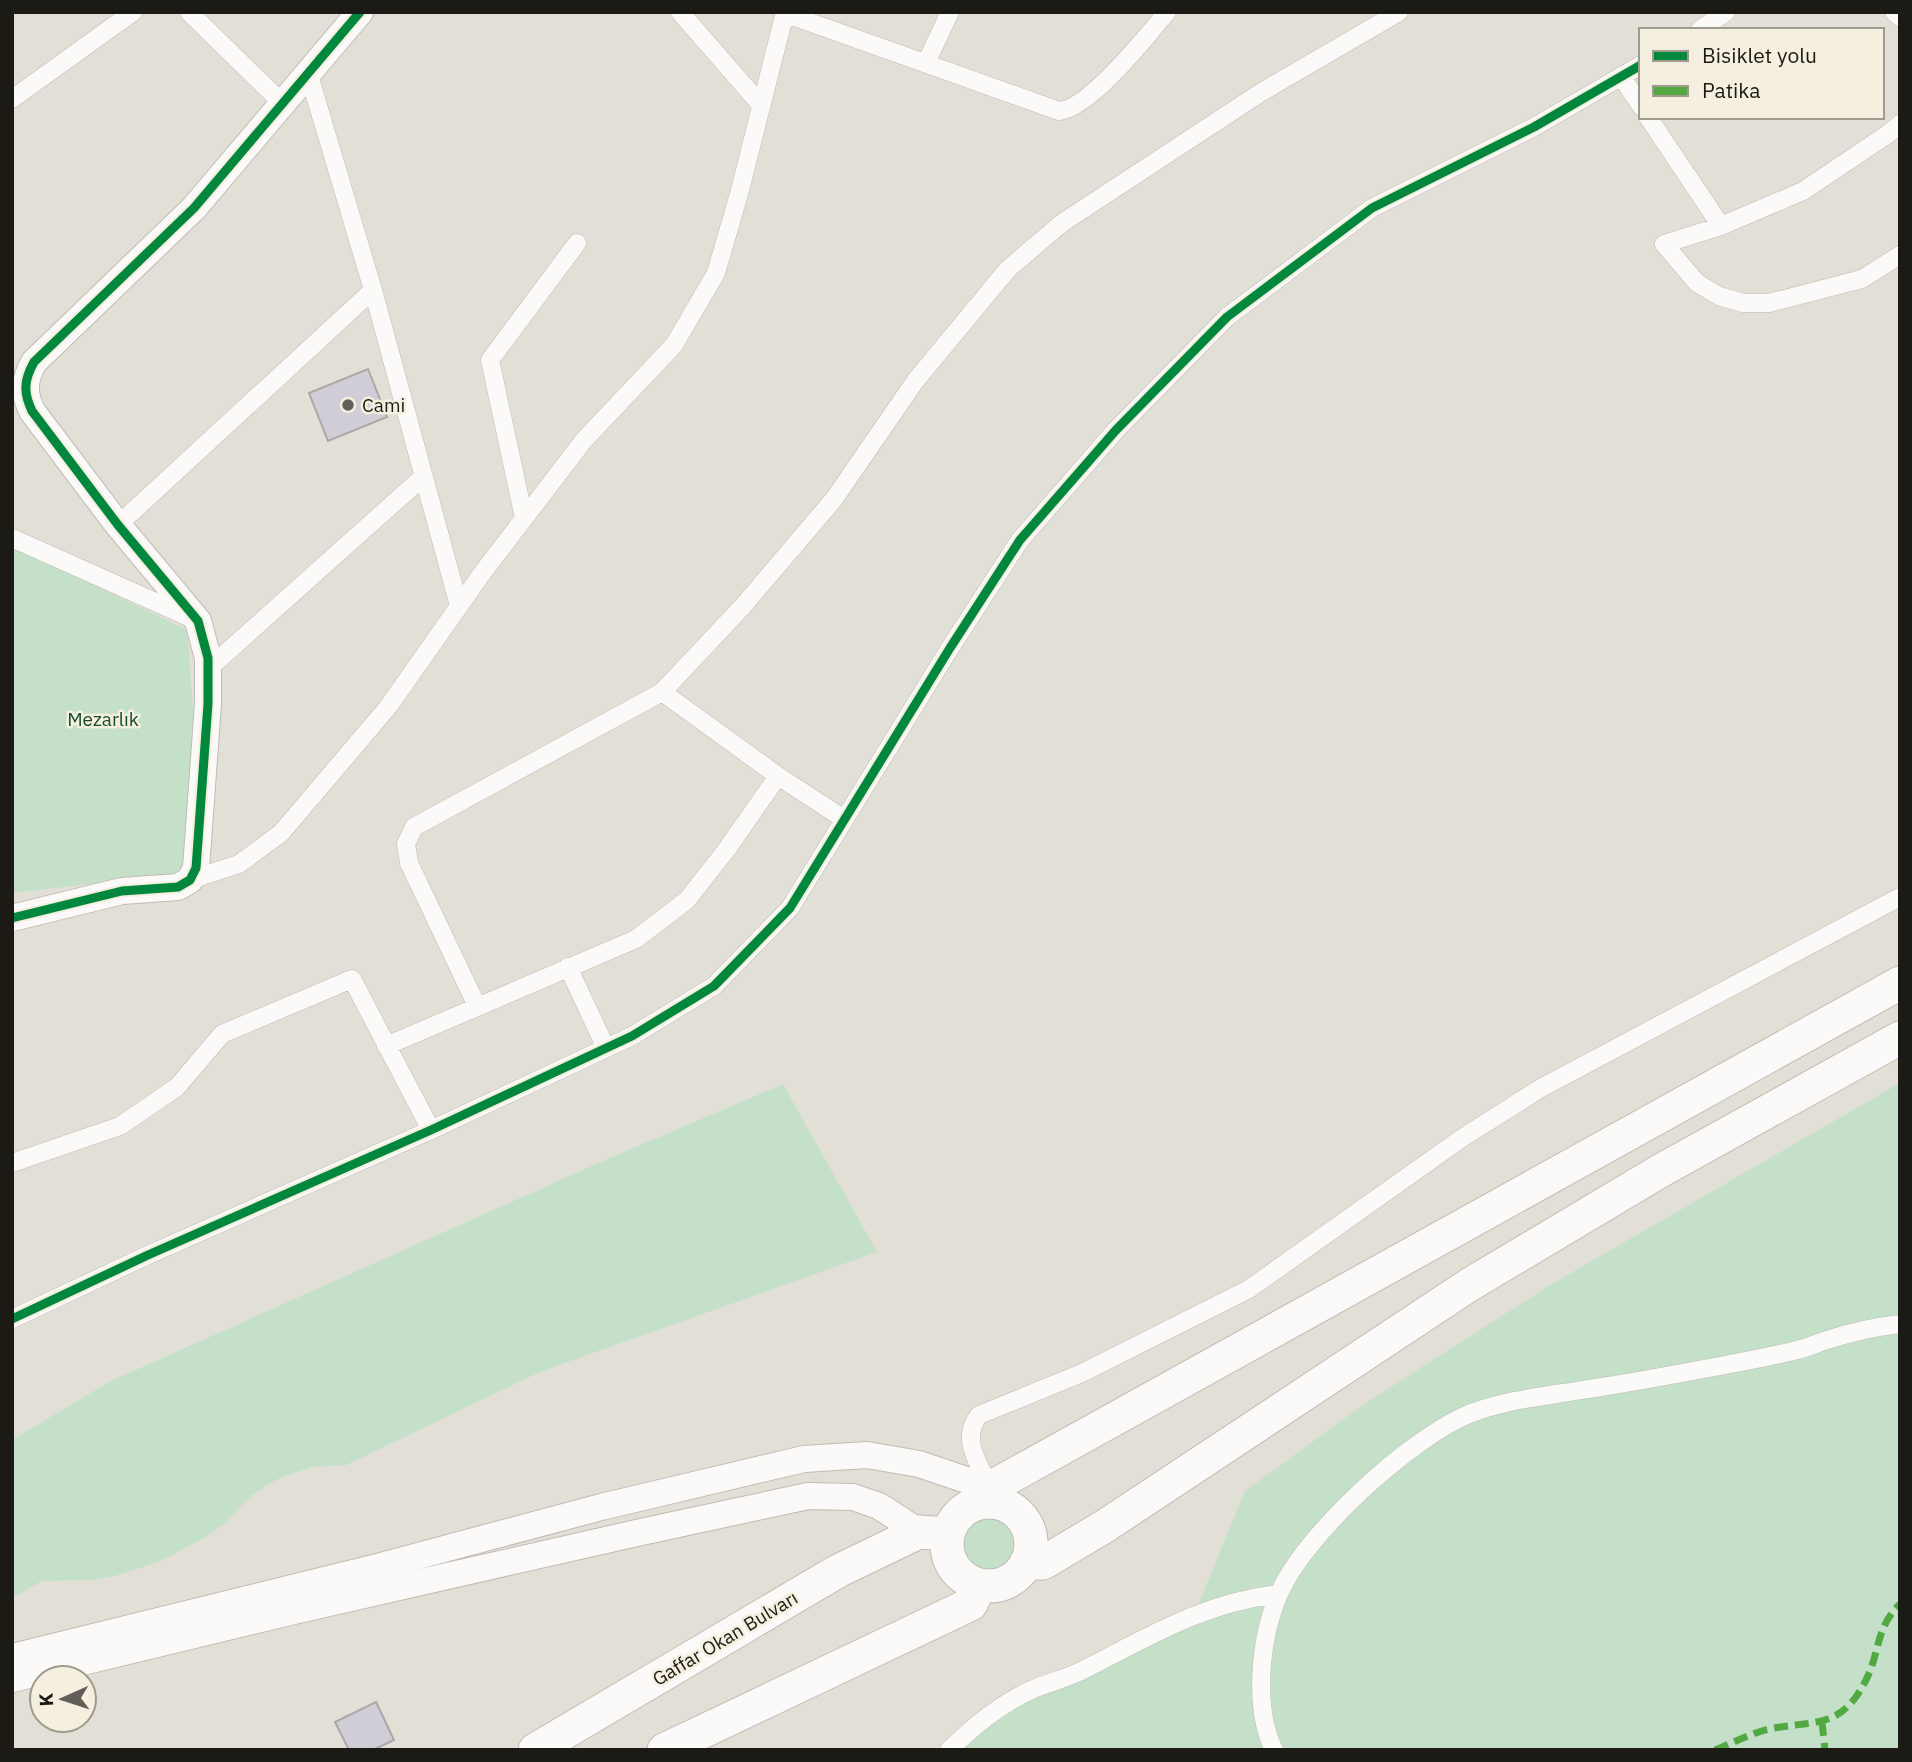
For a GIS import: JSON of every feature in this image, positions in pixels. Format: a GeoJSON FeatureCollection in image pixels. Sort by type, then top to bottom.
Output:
{"type":"FeatureCollection","features":[{"type":"Feature","properties":{"kind":"highway"},"geometry":{"type":"LineString","coordinates":[[975,1594],[953,1566],[933,1533],[951,1524],[966,1508],[1900,983]]}},
{"type":"Feature","properties":{"kind":"highway"},"geometry":{"type":"LineString","coordinates":[[664,1750],[975,1594],[1002,1584],[1035,1563],[1105,1526],[1469,1285],[1660,1171],[1900,1038]]}},
{"type":"Feature","properties":{"kind":"highway"},"geometry":{"type":"LineString","coordinates":[[991,1495],[1025,1521],[1035,1563]]}},
{"type":"Feature","properties":{"kind":"highway","name":"Gaffar Okan Bulvarı"},"geometry":{"type":"LineString","coordinates":[[535,1750],[838,1571],[933,1533]]}},
{"type":"Feature","properties":{"kind":"street"},"geometry":{"type":"LineString","coordinates":[[12,99],[133,12]]}},
{"type":"Feature","properties":{"kind":"street"},"geometry":{"type":"LineString","coordinates":[[189,12],[282,103]]}},
{"type":"Feature","properties":{"kind":"street"},"geometry":{"type":"LineString","coordinates":[[190,880],[196,868],[208,704],[208,658],[198,621],[118,525],[32,411],[18,385],[34,362],[194,208],[360,12]]}},
{"type":"Feature","properties":{"kind":"street"},"geometry":{"type":"LineString","coordinates":[[680,12],[761,105]]}},
{"type":"Feature","properties":{"kind":"street"},"geometry":{"type":"LineString","coordinates":[[926,63],[950,12]]}},
{"type":"Feature","properties":{"kind":"street"},"geometry":{"type":"LineString","coordinates":[[12,918],[122,891],[178,887],[190,880],[239,864],[281,833],[388,707],[459,606],[584,440],[674,345],[716,273],[785,13],[1051,110],[1066,111],[1073,108],[1126,60],[1167,12]]}},
{"type":"Feature","properties":{"kind":"street"},"geometry":{"type":"LineString","coordinates":[[477,1006],[410,863],[406,844],[409,835],[422,821],[662,692],[743,606],[834,499],[916,380],[1008,269],[1062,223],[1259,93],[1399,12]]}},
{"type":"Feature","properties":{"kind":"street"},"geometry":{"type":"LineString","coordinates":[[1703,28],[1726,12]]}},
{"type":"Feature","properties":{"kind":"street"},"geometry":{"type":"LineString","coordinates":[[1894,12],[1900,17]]}},
{"type":"Feature","properties":{"kind":"street"},"geometry":{"type":"LineString","coordinates":[[12,1319],[632,1036],[714,986],[790,908],[1020,540],[1116,430],[1227,317],[1372,208],[1534,127],[1639,66]]}},
{"type":"Feature","properties":{"kind":"street"},"geometry":{"type":"LineString","coordinates":[[308,72],[373,290],[459,606]]}},
{"type":"Feature","properties":{"kind":"street"},"geometry":{"type":"LineString","coordinates":[[1621,76],[1639,103]]}},
{"type":"Feature","properties":{"kind":"street"},"geometry":{"type":"LineString","coordinates":[[1649,119],[1721,226]]}},
{"type":"Feature","properties":{"kind":"street"},"geometry":{"type":"LineString","coordinates":[[1900,124],[1803,191],[1721,226],[1664,244],[1697,283],[1718,296],[1743,303],[1769,303],[1862,279],[1900,255]]}},
{"type":"Feature","properties":{"kind":"street"},"geometry":{"type":"LineString","coordinates":[[524,518],[490,360],[578,243]]}},
{"type":"Feature","properties":{"kind":"street"},"geometry":{"type":"LineString","coordinates":[[118,525],[373,290]]}},
{"type":"Feature","properties":{"kind":"street"},"geometry":{"type":"LineString","coordinates":[[208,669],[424,475]]}},
{"type":"Feature","properties":{"kind":"street"},"geometry":{"type":"LineString","coordinates":[[12,538],[198,621]]}},
{"type":"Feature","properties":{"kind":"street"},"geometry":{"type":"LineString","coordinates":[[662,692],[778,776],[844,819]]}},
{"type":"Feature","properties":{"kind":"street"},"geometry":{"type":"LineString","coordinates":[[386,1045],[636,939],[687,900],[778,776]]}},
{"type":"Feature","properties":{"kind":"street"},"geometry":{"type":"LineString","coordinates":[[991,1495],[970,1439],[974,1422],[979,1415],[1082,1373],[1249,1289],[1462,1138],[1541,1088],[1900,897]]}},
{"type":"Feature","properties":{"kind":"street"},"geometry":{"type":"LineString","coordinates":[[568,967],[606,1048]]}},
{"type":"Feature","properties":{"kind":"street"},"geometry":{"type":"LineString","coordinates":[[12,1163],[120,1126],[177,1087],[222,1034],[352,979],[431,1130]]}},
{"type":"Feature","properties":{"kind":"street"},"geometry":{"type":"LineString","coordinates":[[1274,1750],[1262,1713],[1261,1675],[1279,1594],[1311,1545],[1346,1506],[1381,1474],[1431,1435],[1465,1416],[1511,1400],[1726,1365],[1900,1324]]}},
{"type":"Feature","properties":{"kind":"street"},"geometry":{"type":"LineString","coordinates":[[12,1657],[316,1582],[614,1504],[804,1459],[867,1455],[919,1464],[991,1495]]}},
{"type":"Feature","properties":{"kind":"street"},"geometry":{"type":"LineString","coordinates":[[12,1679],[298,1610],[808,1496],[853,1497],[879,1506],[933,1533]]}},
{"type":"Feature","properties":{"kind":"street"},"geometry":{"type":"LineString","coordinates":[[949,1750],[996,1709],[1032,1689],[1070,1676],[1194,1614],[1231,1601],[1279,1594]]}},
{"type":"Feature","properties":{"kind":"green space","name":"Mezarlık"},"geometry":{"type":"Polygon","coordinates":[[[12,545],[187,630],[194,721],[185,862],[176,874],[12,893],[12,545]]]}},
{"type":"Feature","properties":{"kind":"green space"},"geometry":{"type":"Polygon","coordinates":[[[1900,1083],[1900,1750],[939,1750],[947,1740],[1199,1603],[1245,1491],[1369,1401],[1552,1284],[1900,1083]]]}},
{"type":"Feature","properties":{"kind":"green space"},"geometry":{"type":"Polygon","coordinates":[[[783,1084],[877,1252],[542,1371],[346,1465],[313,1467],[282,1477],[251,1496],[224,1524],[204,1538],[161,1561],[115,1576],[91,1580],[42,1581],[12,1598],[12,1440],[111,1381],[603,1161],[783,1084]]]}},
{"type":"Feature","properties":{"kind":"green space"},"geometry":{"type":"Polygon","coordinates":[[[989,1518],[999,1520],[1007,1526],[1013,1534],[1013,1554],[1007,1562],[999,1568],[989,1570],[979,1568],[971,1562],[965,1554],[963,1544],[965,1534],[971,1526],[979,1520],[989,1518]]]}},
{"type":"Feature","properties":{"kind":"building","name":"Cami"},"geometry":{"type":"Polygon","coordinates":[[[368,369],[387,417],[328,441],[309,393],[368,369]]]}},
{"type":"Feature","properties":{"kind":"building"},"geometry":{"type":"Polygon","coordinates":[[[376,1702],[394,1740],[373,1750],[349,1750],[335,1722],[376,1702]]]}},
{"type":"Feature","properties":{"kind":"marked path"},"geometry":{"type":"LineString","coordinates":[[1715,1750],[1765,1730],[1822,1721],[1845,1709],[1865,1682],[1886,1622],[1900,1604]]}},
{"type":"Feature","properties":{"kind":"marked path"},"geometry":{"type":"LineString","coordinates":[[1822,1722],[1825,1750]]}},
{"type":"Feature","properties":{"kind":"cycle path"},"geometry":{"type":"LineString","coordinates":[[12,918],[122,891],[178,887],[190,880],[196,868],[208,704],[208,658],[198,621],[118,525],[32,411],[26,392],[28,375],[34,362],[194,208],[360,12]]}},
{"type":"Feature","properties":{"kind":"cycle path"},"geometry":{"type":"LineString","coordinates":[[12,1319],[632,1036],[714,986],[790,908],[950,648],[1020,540],[1116,430],[1227,317],[1372,208],[1534,127],[1639,66]]}},
{"type":"Feature","properties":{"kind":"place","name":"Cami"},"geometry":{"type":"Point","coordinates":[348,405]}}]}
